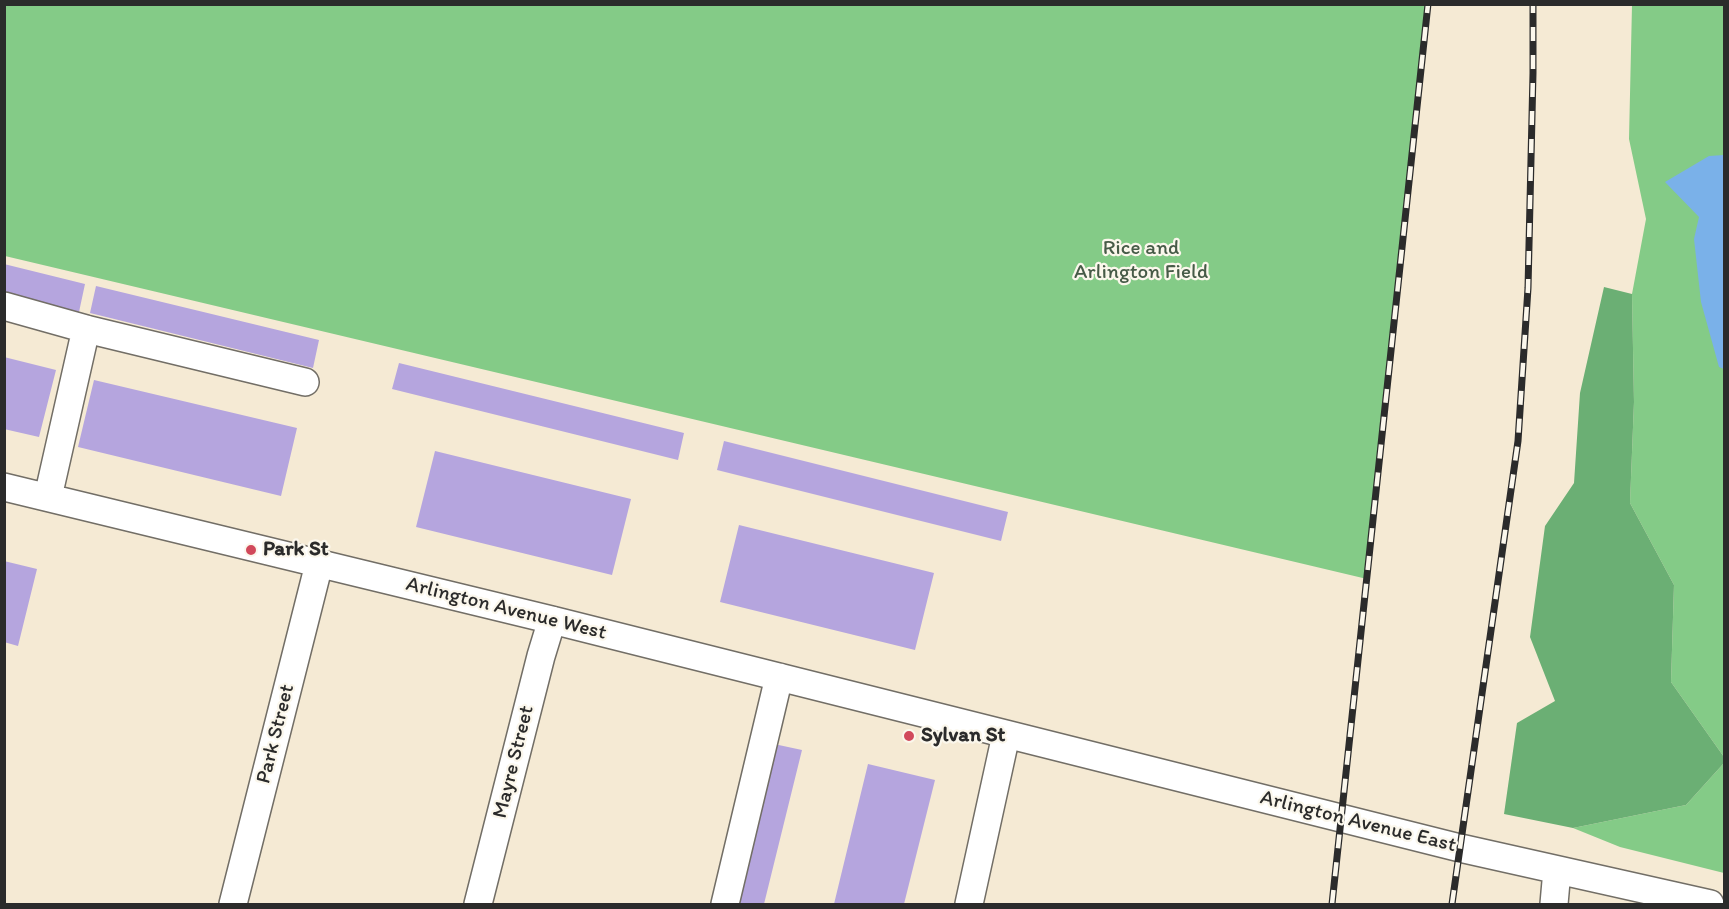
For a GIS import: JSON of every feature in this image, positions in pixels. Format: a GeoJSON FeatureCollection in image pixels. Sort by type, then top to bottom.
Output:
{"type":"FeatureCollection","features":[{"type":"Feature","properties":{"kind":"street"},"geometry":{"type":"LineString","coordinates":[[4,306],[86,329],[305,382]]}},
{"type":"Feature","properties":{"kind":"street"},"geometry":{"type":"LineString","coordinates":[[48,497],[86,329]]}},
{"type":"Feature","properties":{"kind":"street","name":"Arlington Avenue West"},"geometry":{"type":"LineString","coordinates":[[4,487],[552,620],[1006,735]]}},
{"type":"Feature","properties":{"kind":"street","name":"Park Street"},"geometry":{"type":"LineString","coordinates":[[233,904],[319,564]]}},
{"type":"Feature","properties":{"kind":"street","name":"Mayre Street"},"geometry":{"type":"LineString","coordinates":[[478,904],[552,620]]}},
{"type":"Feature","properties":{"kind":"street"},"geometry":{"type":"LineString","coordinates":[[725,904],[779,677]]}},
{"type":"Feature","properties":{"kind":"street"},"geometry":{"type":"LineString","coordinates":[[969,904],[1006,735]]}},
{"type":"Feature","properties":{"kind":"street","name":"Arlington Avenue East"},"geometry":{"type":"LineString","coordinates":[[1006,735],[1460,848],[1710,904]]}},
{"type":"Feature","properties":{"kind":"street"},"geometry":{"type":"LineString","coordinates":[[1554,904],[1557,870]]}},
{"type":"Feature","properties":{"kind":"green space","name":"Rice and Arlington Field"},"geometry":{"type":"Polygon","coordinates":[[[5,4],[1428,5],[1367,579],[5,256],[5,4]]]}},
{"type":"Feature","properties":{"kind":"green space"},"geometry":{"type":"Polygon","coordinates":[[[1632,5],[1724,5],[1724,757],[1671,682],[1674,585],[1630,503],[1634,402],[1632,294],[1646,219],[1629,139],[1632,5]]]}},
{"type":"Feature","properties":{"kind":"green space"},"geometry":{"type":"Polygon","coordinates":[[[1604,287],[1632,294],[1634,402],[1630,503],[1674,585],[1671,682],[1724,757],[1724,763],[1686,805],[1573,828],[1504,814],[1517,723],[1555,701],[1530,637],[1545,526],[1574,483],[1580,393],[1604,287]]]}},
{"type":"Feature","properties":{"kind":"green space"},"geometry":{"type":"Polygon","coordinates":[[[1724,763],[1724,873],[1620,847],[1573,828],[1686,805],[1724,763]]]}},
{"type":"Feature","properties":{"kind":"water"},"geometry":{"type":"Polygon","coordinates":[[[1724,155],[1724,369],[1719,367],[1701,302],[1694,239],[1699,217],[1665,182],[1709,156],[1724,155]]]}},
{"type":"Feature","properties":{"kind":"building"},"geometry":{"type":"Polygon","coordinates":[[[4,264],[85,284],[79,312],[4,294],[4,264]]]}},
{"type":"Feature","properties":{"kind":"building"},"geometry":{"type":"Polygon","coordinates":[[[96,286],[319,340],[313,368],[90,313],[96,286]]]}},
{"type":"Feature","properties":{"kind":"building"},"geometry":{"type":"Polygon","coordinates":[[[4,357],[56,370],[39,437],[4,429],[4,357]]]}},
{"type":"Feature","properties":{"kind":"building"},"geometry":{"type":"Polygon","coordinates":[[[399,363],[684,433],[678,460],[392,389],[399,363]]]}},
{"type":"Feature","properties":{"kind":"building"},"geometry":{"type":"Polygon","coordinates":[[[94,380],[297,428],[281,496],[78,447],[94,380]]]}},
{"type":"Feature","properties":{"kind":"building"},"geometry":{"type":"Polygon","coordinates":[[[724,441],[1008,512],[1001,541],[717,470],[724,441]]]}},
{"type":"Feature","properties":{"kind":"building"},"geometry":{"type":"Polygon","coordinates":[[[435,451],[631,499],[612,575],[416,527],[435,451]]]}},
{"type":"Feature","properties":{"kind":"building"},"geometry":{"type":"Polygon","coordinates":[[[739,525],[934,573],[915,650],[720,602],[739,525]]]}},
{"type":"Feature","properties":{"kind":"building"},"geometry":{"type":"Polygon","coordinates":[[[4,561],[37,569],[18,646],[4,642],[4,561]]]}},
{"type":"Feature","properties":{"kind":"building"},"geometry":{"type":"Polygon","coordinates":[[[774,744],[802,750],[764,904],[735,904],[774,744]]]}},
{"type":"Feature","properties":{"kind":"building"},"geometry":{"type":"Polygon","coordinates":[[[868,764],[935,780],[904,904],[834,904],[868,764]]]}},
{"type":"Feature","properties":{"kind":"railway"},"geometry":{"type":"LineString","coordinates":[[1332,904],[1428,4]]}},
{"type":"Feature","properties":{"kind":"railway"},"geometry":{"type":"LineString","coordinates":[[1452,904],[1518,441],[1528,288],[1533,4]]}},
{"type":"Feature","properties":{"kind":"place","name":"Park St"},"geometry":{"type":"Point","coordinates":[251,550]}},
{"type":"Feature","properties":{"kind":"place","name":"Sylvan St"},"geometry":{"type":"Point","coordinates":[909,736]}}]}
